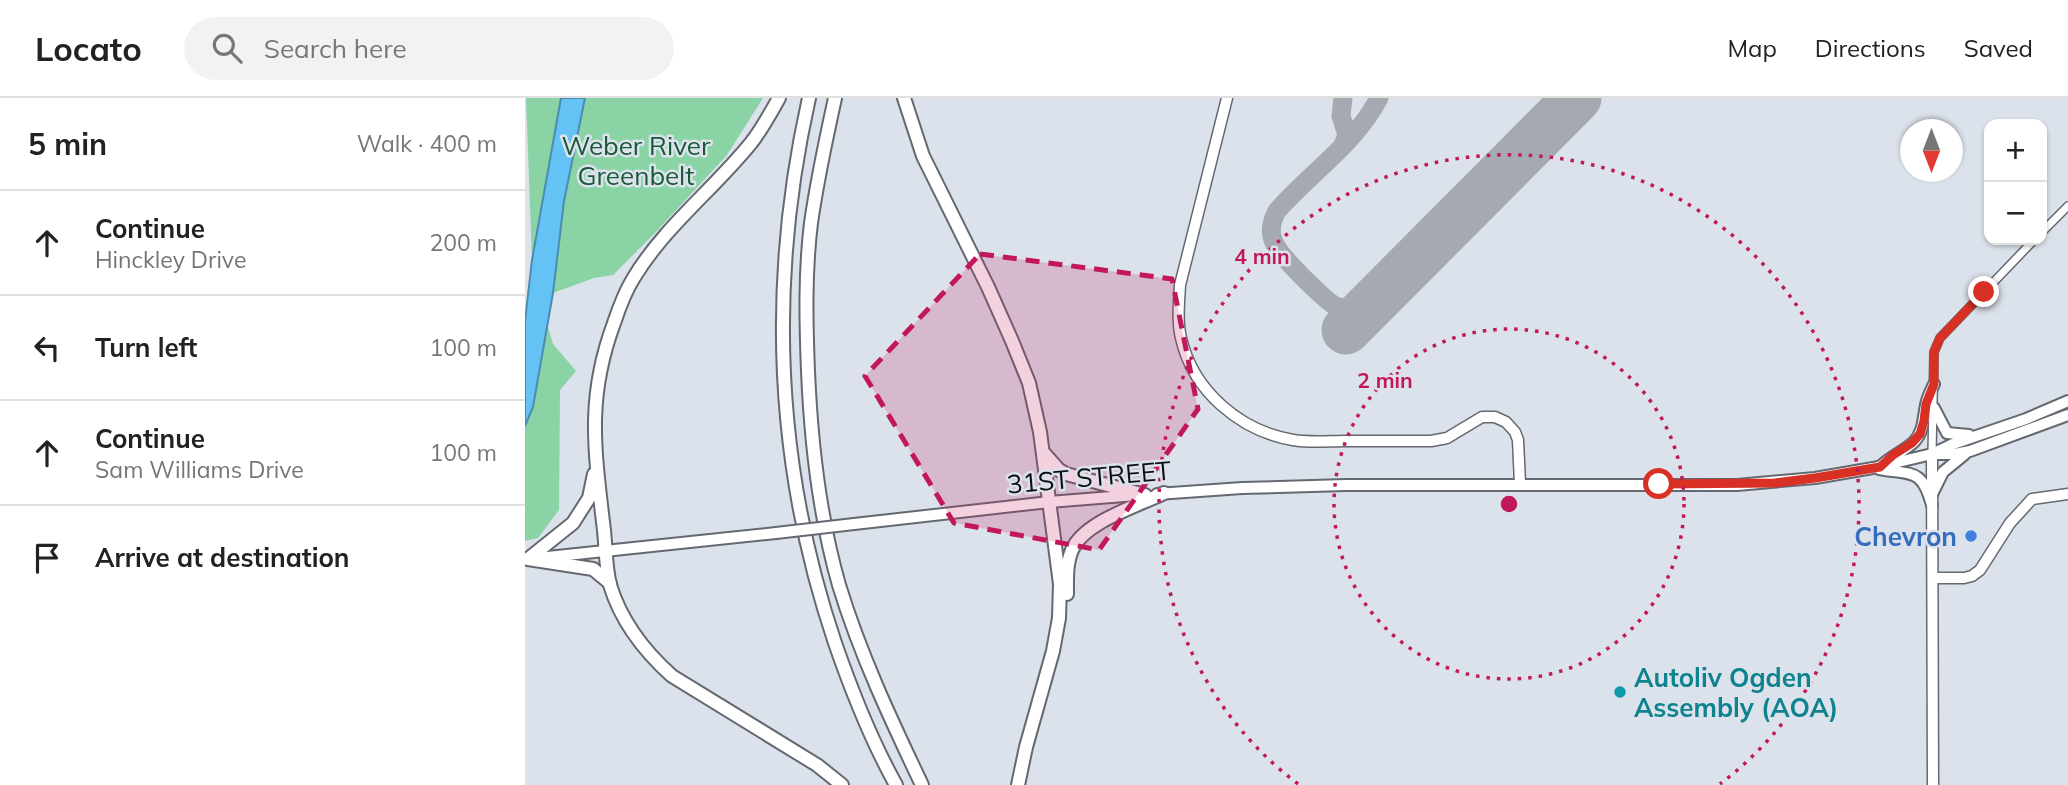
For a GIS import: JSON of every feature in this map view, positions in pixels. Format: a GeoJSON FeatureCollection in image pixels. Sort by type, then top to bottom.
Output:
{"type":"FeatureCollection","features":[{"type":"Feature","properties":{"kind":"highway"},"geometry":{"type":"LineString","coordinates":[[779,98],[752,141],[655,248],[632,280],[605,348],[597,381],[594,414],[596,464],[610,583],[621,612],[651,657],[672,676],[817,765],[842,785]]}},
{"type":"Feature","properties":{"kind":"highway"},"geometry":{"type":"LineString","coordinates":[[809,98],[789,206],[783,274],[782,342],[793,472],[804,537],[821,602],[849,685],[879,755],[896,785]]}},
{"type":"Feature","properties":{"kind":"highway"},"geometry":{"type":"LineString","coordinates":[[835,98],[811,223],[806,280],[806,337],[812,436],[826,534],[840,586],[889,716],[922,785]]}},
{"type":"Feature","properties":{"kind":"highway"},"geometry":{"type":"LineString","coordinates":[[904,98],[923,156],[988,288],[1025,372],[1043,452],[1060,584],[1059,618],[1018,785]]}},
{"type":"Feature","properties":{"kind":"highway"},"geometry":{"type":"LineString","coordinates":[[1043,452],[1066,474],[1145,495]]}},
{"type":"Feature","properties":{"kind":"highway"},"geometry":{"type":"LineString","coordinates":[[526,559],[573,523],[589,498],[596,464]]}},
{"type":"Feature","properties":{"kind":"highway"},"geometry":{"type":"LineString","coordinates":[[1053,651],[1063,633],[1069,561],[1079,538],[1103,520],[1164,493]]}},
{"type":"Feature","properties":{"kind":"highway"},"geometry":{"type":"LineString","coordinates":[[526,559],[593,569],[610,583]]}},
{"type":"Feature","properties":{"kind":"main road"},"geometry":{"type":"LineString","coordinates":[[1876,467],[1912,443],[1920,434],[1926,404],[1934,384]]}},
{"type":"Feature","properties":{"kind":"main road"},"geometry":{"type":"LineString","coordinates":[[1876,467],[1932,454],[2068,401]]}},
{"type":"Feature","properties":{"kind":"main road"},"geometry":{"type":"LineString","coordinates":[[1934,408],[1947,433],[1975,436]]}},
{"type":"Feature","properties":{"kind":"main road"},"geometry":{"type":"LineString","coordinates":[[1932,454],[1970,451],[2068,415]]}},
{"type":"Feature","properties":{"kind":"main road"},"geometry":{"type":"LineString","coordinates":[[1932,499],[1943,472],[1970,451]]}},
{"type":"Feature","properties":{"kind":"main road","name":"31ST STREET"},"geometry":{"type":"LineString","coordinates":[[526,559],[1049,502],[1164,493],[1346,485],[1775,483],[1876,467]]}},
{"type":"Feature","properties":{"kind":"main road"},"geometry":{"type":"LineString","coordinates":[[1876,467],[1910,473],[1921,479],[1932,499]]}},
{"type":"Feature","properties":{"kind":"street"},"geometry":{"type":"LineString","coordinates":[[1227,98],[1180,285],[1178,315],[1181,339],[1191,365],[1205,387],[1223,408],[1250,426],[1295,440],[1431,441],[1447,438],[1482,418],[1495,417],[1506,422],[1515,432],[1520,452],[1520,484]]}},
{"type":"Feature","properties":{"kind":"street"},"geometry":{"type":"LineString","coordinates":[[2047,227],[2068,206]]}},
{"type":"Feature","properties":{"kind":"street"},"geometry":{"type":"LineString","coordinates":[[1933,785],[1934,352],[1940,338],[2029,245]]}},
{"type":"Feature","properties":{"kind":"street"},"geometry":{"type":"LineString","coordinates":[[1933,578],[1964,578],[1980,570],[2010,523],[2032,499],[2068,494]]}},
{"type":"Feature","properties":{"kind":"highlighted area"},"geometry":{"type":"Polygon","coordinates":[[[980,254],[1172,279],[1198,409],[1099,550],[954,523],[865,376],[980,254]]]}},
{"type":"Feature","properties":{"kind":"green space","name":"Weber River Greenbelt"},"geometry":{"type":"Polygon","coordinates":[[[526,98],[561,98],[532,260],[526,98]]]}},
{"type":"Feature","properties":{"kind":"green space","name":"Weber River Greenbelt"},"geometry":{"type":"Polygon","coordinates":[[[585,98],[763,98],[727,155],[613,275],[594,278],[553,293],[564,201],[585,98]]]}},
{"type":"Feature","properties":{"kind":"green space"},"geometry":{"type":"Polygon","coordinates":[[[548,327],[553,344],[576,371],[560,390],[559,510],[538,538],[525,541],[525,426],[533,407],[544,336],[548,327]]]}},
{"type":"Feature","properties":{"kind":"water"},"geometry":{"type":"Polygon","coordinates":[[[561,98],[585,98],[564,201],[553,293],[533,407],[525,426],[525,321],[532,260],[561,98]]]}},
{"type":"Feature","properties":{"kind":"taxiway"},"geometry":{"type":"LineString","coordinates":[[1343,98],[1341,116],[1347,135],[1343,145]]}},
{"type":"Feature","properties":{"kind":"taxiway"},"geometry":{"type":"LineString","coordinates":[[1377,300],[1357,309],[1335,306],[1284,257],[1272,238],[1271,230],[1277,211],[1345,144],[1379,98]]}},
{"type":"Feature","properties":{"kind":"runway"},"geometry":{"type":"LineString","coordinates":[[1346,330],[1577,98]]}},
{"type":"Feature","properties":{"kind":"place","name":"Chevron"},"geometry":{"type":"Point","coordinates":[1971,536]}},
{"type":"Feature","properties":{"kind":"place","name":"Autoliv Ogden Assembly (AOA)"},"geometry":{"type":"Point","coordinates":[1620,692]}},
{"type":"Feature","properties":{"kind":"route"},"geometry":{"type":"LineString","coordinates":[[1659,484],[1775,483],[1880,467],[1920,434],[1926,404],[1934,384],[1934,352],[1940,338],[1984,292]]}}]}
